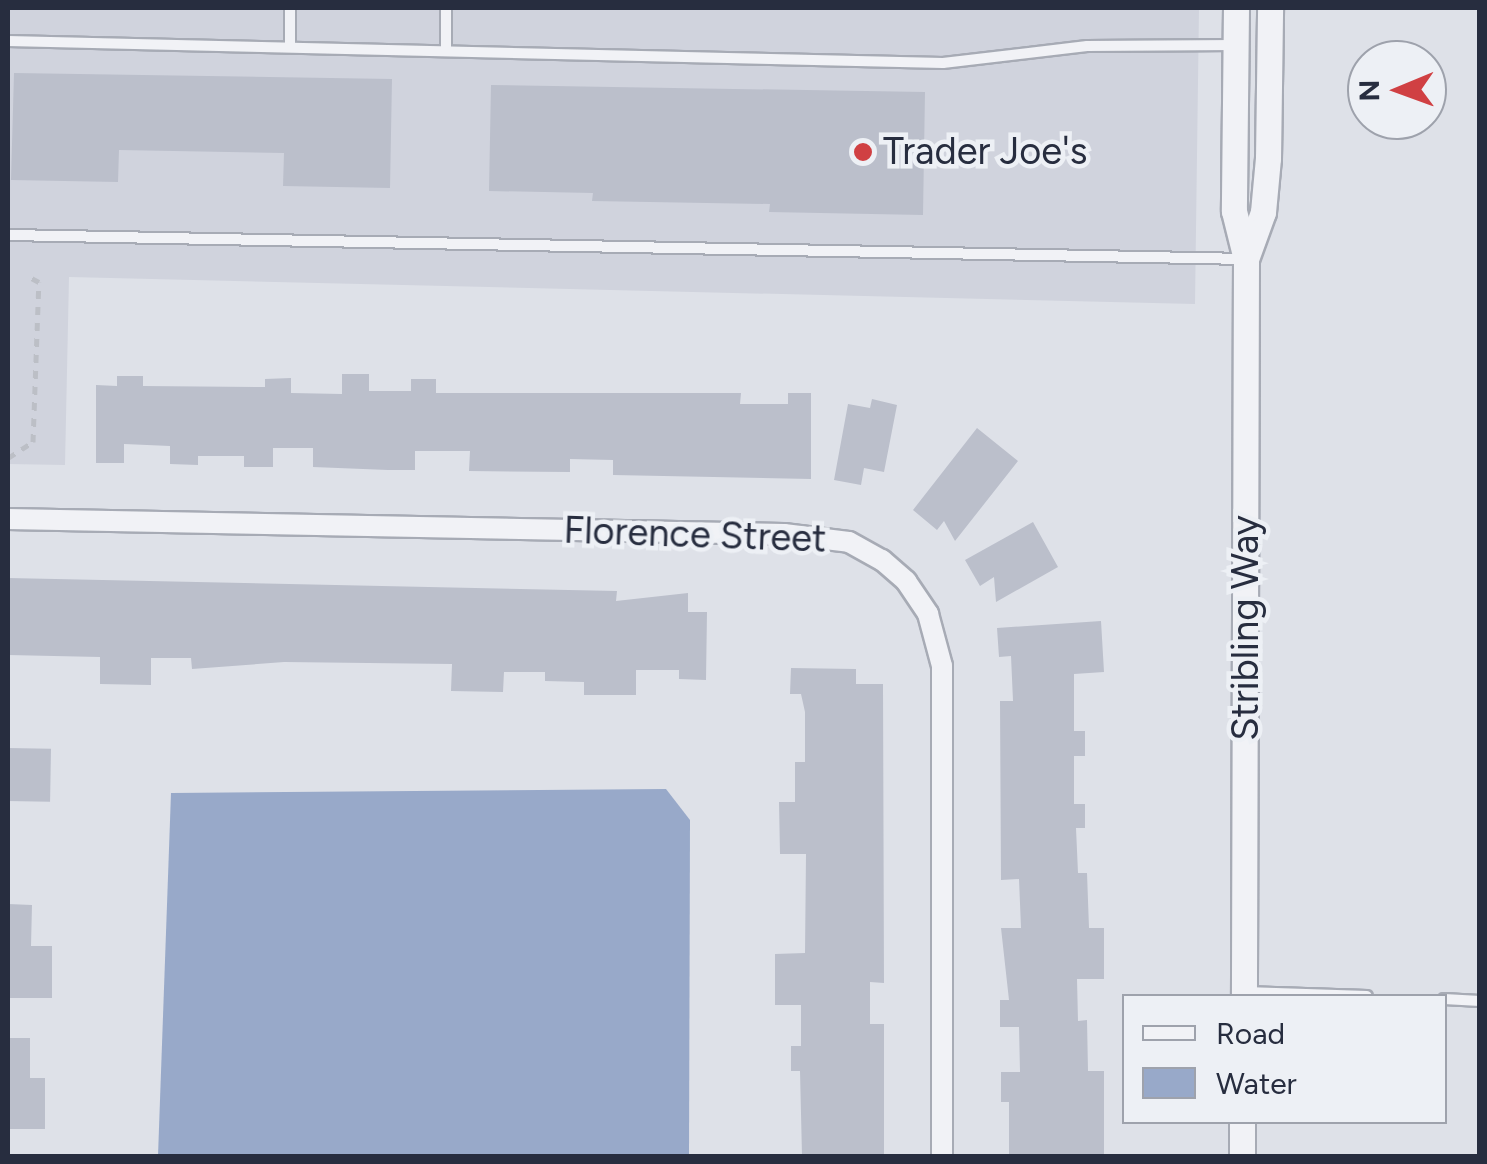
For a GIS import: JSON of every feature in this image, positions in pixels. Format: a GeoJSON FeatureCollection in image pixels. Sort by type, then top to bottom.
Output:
{"type":"FeatureCollection","features":[{"type":"Feature","properties":{"kind":"street","name":"Stribling Way"},"geometry":{"type":"LineString","coordinates":[[1236,8],[1234,211],[1246,259],[1244,994]]}},
{"type":"Feature","properties":{"kind":"street","name":"Stribling Way"},"geometry":{"type":"LineString","coordinates":[[1246,259],[1263,212],[1268,158],[1270,8]]}},
{"type":"Feature","properties":{"kind":"street","name":"Florence Street"},"geometry":{"type":"LineString","coordinates":[[8,519],[784,534],[849,542],[882,560],[928,614],[942,666],[942,1156]]}},
{"type":"Feature","properties":{"kind":"street"},"geometry":{"type":"LineString","coordinates":[[1242,1124],[1242,1156]]}},
{"type":"Feature","properties":{"kind":"lane"},"geometry":{"type":"LineString","coordinates":[[290,8],[290,47]]}},
{"type":"Feature","properties":{"kind":"lane"},"geometry":{"type":"LineString","coordinates":[[446,8],[446,50]]}},
{"type":"Feature","properties":{"kind":"lane"},"geometry":{"type":"LineString","coordinates":[[8,42],[942,63],[1087,46],[1236,45]]}},
{"type":"Feature","properties":{"kind":"lane"},"geometry":{"type":"LineString","coordinates":[[8,236],[1246,259]]}},
{"type":"Feature","properties":{"kind":"lane"},"geometry":{"type":"LineString","coordinates":[[1447,1000],[1480,1001]]}},
{"type":"Feature","properties":{"kind":"path"},"geometry":{"type":"LineString","coordinates":[[8,458],[33,442],[40,282],[26,275]]}},
{"type":"Feature","properties":{"kind":"shaded area"},"geometry":{"type":"Polygon","coordinates":[[[8,8],[1199,8],[1195,304],[69,277],[65,465],[8,464],[8,8]]]}},
{"type":"Feature","properties":{"kind":"water"},"geometry":{"type":"Polygon","coordinates":[[[666,789],[690,820],[689,1156],[158,1156],[171,793],[666,789]]]}},
{"type":"Feature","properties":{"kind":"building"},"geometry":{"type":"Polygon","coordinates":[[[14,73],[392,79],[390,188],[283,186],[284,153],[119,150],[118,182],[11,180],[14,73]]]}},
{"type":"Feature","properties":{"kind":"building"},"geometry":{"type":"Polygon","coordinates":[[[491,85],[925,92],[923,215],[769,212],[770,204],[592,201],[593,193],[489,191],[491,85]]]}},
{"type":"Feature","properties":{"kind":"building"},"geometry":{"type":"Polygon","coordinates":[[[342,374],[369,374],[369,391],[411,391],[411,379],[436,379],[436,393],[741,393],[740,404],[788,404],[788,393],[811,393],[811,479],[613,475],[613,460],[570,459],[570,472],[469,471],[470,451],[415,451],[415,470],[388,470],[313,467],[313,448],[273,448],[273,467],[244,467],[244,456],[198,456],[198,465],[170,464],[170,446],[124,444],[124,463],[96,463],[96,385],[117,386],[117,376],[143,376],[143,386],[265,387],[265,379],[291,378],[291,393],[342,394],[342,374]]]}},
{"type":"Feature","properties":{"kind":"building"},"geometry":{"type":"Polygon","coordinates":[[[872,399],[897,405],[884,472],[864,468],[861,485],[834,480],[848,404],[870,408],[872,399]]]}},
{"type":"Feature","properties":{"kind":"building"},"geometry":{"type":"Polygon","coordinates":[[[977,428],[1018,461],[955,541],[944,521],[937,530],[913,510],[977,428]]]}},
{"type":"Feature","properties":{"kind":"building"},"geometry":{"type":"Polygon","coordinates":[[[1033,522],[1058,567],[996,602],[994,577],[980,586],[965,560],[1033,522]]]}},
{"type":"Feature","properties":{"kind":"building"},"geometry":{"type":"Polygon","coordinates":[[[8,578],[617,591],[616,601],[688,593],[688,612],[707,612],[706,680],[679,679],[679,670],[636,670],[636,695],[584,695],[584,682],[545,681],[545,672],[504,672],[503,692],[451,691],[452,664],[284,662],[192,669],[191,658],[151,658],[151,685],[100,684],[100,657],[8,655],[8,578]]]}},
{"type":"Feature","properties":{"kind":"building"},"geometry":{"type":"Polygon","coordinates":[[[1101,621],[1104,672],[1074,674],[1074,731],[1085,731],[1085,756],[1074,756],[1074,804],[1085,804],[1085,828],[1076,828],[1078,873],[1087,873],[1089,928],[1104,928],[1104,979],[1077,979],[1078,1021],[1087,1020],[1088,1071],[1104,1071],[1104,1156],[1009,1156],[1009,1102],[1001,1102],[1001,1072],[1020,1072],[1019,1027],[1000,1027],[1000,1000],[1009,1000],[1001,928],[1021,928],[1019,879],[1001,880],[1000,701],[1013,701],[1011,656],[999,657],[997,628],[1101,621]]]}},
{"type":"Feature","properties":{"kind":"building"},"geometry":{"type":"Polygon","coordinates":[[[791,668],[856,669],[856,684],[883,684],[884,983],[870,982],[870,1024],[884,1024],[884,1156],[802,1156],[800,1071],[791,1071],[791,1046],[801,1046],[801,1005],[775,1005],[775,954],[805,953],[806,854],[780,854],[779,802],[795,802],[795,762],[805,762],[805,712],[801,694],[790,694],[791,668]]]}},
{"type":"Feature","properties":{"kind":"building"},"geometry":{"type":"Polygon","coordinates":[[[8,748],[51,749],[50,802],[8,801],[8,748]]]}},
{"type":"Feature","properties":{"kind":"building"},"geometry":{"type":"Polygon","coordinates":[[[8,904],[32,905],[31,946],[52,946],[52,998],[8,998],[8,904]]]}},
{"type":"Feature","properties":{"kind":"building"},"geometry":{"type":"Polygon","coordinates":[[[8,1038],[30,1038],[30,1078],[45,1078],[45,1129],[8,1129],[8,1038]]]}},
{"type":"Feature","properties":{"kind":"place","name":"Trader Joe's"},"geometry":{"type":"Point","coordinates":[863,152]}}]}
